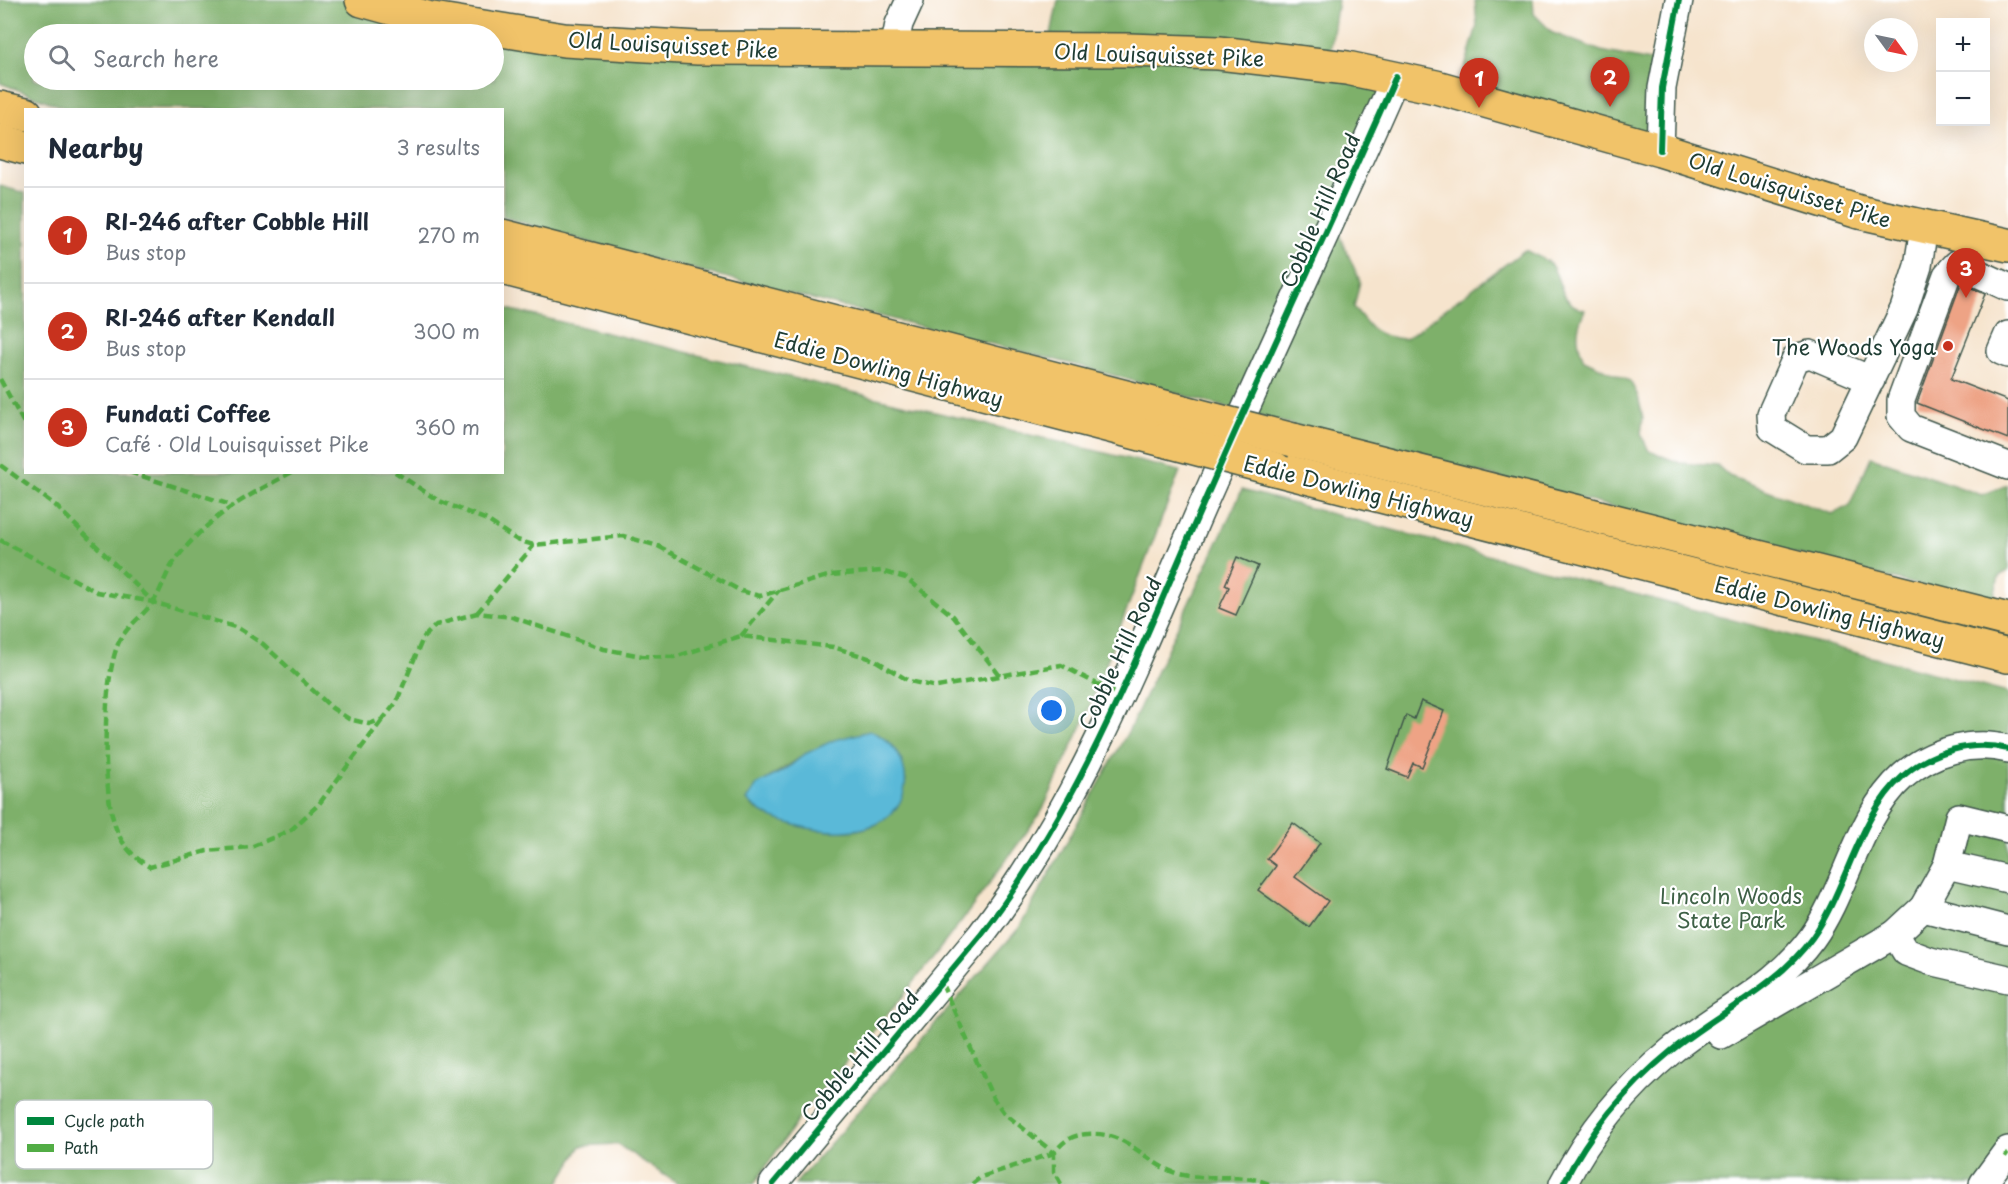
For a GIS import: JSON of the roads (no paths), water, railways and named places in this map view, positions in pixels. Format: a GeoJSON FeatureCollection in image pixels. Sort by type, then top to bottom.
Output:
{"type":"FeatureCollection","features":[{"type":"Feature","properties":{"kind":"main road","name":"Old Louisquisset Pike"},"geometry":{"type":"LineString","coordinates":[[362,0],[427,18],[464,24]]}},
{"type":"Feature","properties":{"kind":"main road","name":"Old Louisquisset Pike"},"geometry":{"type":"LineString","coordinates":[[504,30],[564,40],[698,48],[1220,53],[1396,76],[1660,150],[1859,212],[2008,245]]}},
{"type":"Feature","properties":{"kind":"main road"},"geometry":{"type":"LineString","coordinates":[[0,108],[24,114]]}},
{"type":"Feature","properties":{"kind":"main road"},"geometry":{"type":"LineString","coordinates":[[0,141],[24,147]]}},
{"type":"Feature","properties":{"kind":"main road","name":"Eddie Dowling Highway"},"geometry":{"type":"LineString","coordinates":[[504,237],[1293,440],[2008,620]]}},
{"type":"Feature","properties":{"kind":"main road","name":"Eddie Dowling Highway"},"geometry":{"type":"LineString","coordinates":[[504,269],[2008,656]]}},
{"type":"Feature","properties":{"kind":"street"},"geometry":{"type":"LineString","coordinates":[[894,49],[899,24],[910,0]]}},
{"type":"Feature","properties":{"kind":"street"},"geometry":{"type":"LineString","coordinates":[[1660,150],[1662,88],[1679,0]]}},
{"type":"Feature","properties":{"kind":"street","name":"Cobble Hill Road"},"geometry":{"type":"LineString","coordinates":[[773,1184],[993,920],[1012,895],[1063,810],[1153,625],[1212,482],[1396,76]]}},
{"type":"Feature","properties":{"kind":"street"},"geometry":{"type":"LineString","coordinates":[[1871,380],[1904,309],[1918,266],[1924,228]]}},
{"type":"Feature","properties":{"kind":"street"},"geometry":{"type":"LineString","coordinates":[[2008,287],[1957,264],[1947,275],[1901,400],[1901,416],[1911,428],[2008,466]]}},
{"type":"Feature","properties":{"kind":"street"},"geometry":{"type":"LineString","coordinates":[[2008,335],[2001,351],[2008,354]]}},
{"type":"Feature","properties":{"kind":"street"},"geometry":{"type":"LineString","coordinates":[[1563,1184],[1603,1120],[1634,1086],[1671,1051],[1773,976],[1812,938],[1835,899],[1879,804],[1902,777],[1925,760],[1974,744],[2008,749]]}},
{"type":"Feature","properties":{"kind":"street"},"geometry":{"type":"LineString","coordinates":[[1634,1086],[1895,934],[1923,908],[1947,865],[1959,817],[2008,829]]}},
{"type":"Feature","properties":{"kind":"street"},"geometry":{"type":"LineString","coordinates":[[1947,865],[2008,879]]}},
{"type":"Feature","properties":{"kind":"street"},"geometry":{"type":"LineString","coordinates":[[1923,908],[2008,930]]}},
{"type":"Feature","properties":{"kind":"street"},"geometry":{"type":"LineString","coordinates":[[1895,934],[1906,952],[1930,961],[2008,979]]}},
{"type":"Feature","properties":{"kind":"street"},"geometry":{"type":"LineString","coordinates":[[1983,1184],[2008,1150]]}},
{"type":"Feature","properties":{"kind":"water"},"geometry":{"type":"Polygon","coordinates":[[[870,731],[891,745],[898,754],[905,778],[900,802],[882,821],[871,826],[845,831],[819,830],[775,819],[757,809],[747,800],[757,785],[786,769],[805,754],[834,740],[870,731]]]}},
{"type":"Feature","properties":{"kind":"place","name":"RI-246 after Kendall"},"geometry":{"type":"Point","coordinates":[1610,107]}},
{"type":"Feature","properties":{"kind":"place","name":"RI-246 after Cobble Hill"},"geometry":{"type":"Point","coordinates":[1479,108]}},
{"type":"Feature","properties":{"kind":"place","name":"Fundati Coffee"},"geometry":{"type":"Point","coordinates":[1966,298]}},
{"type":"Feature","properties":{"kind":"place","name":"The Woods Yoga"},"geometry":{"type":"Point","coordinates":[1948,346]}},
{"type":"Feature","properties":{"kind":"park label","name":"Lincoln Woods State Park"},"geometry":{"type":"Point","coordinates":[1731,907]}}]}
